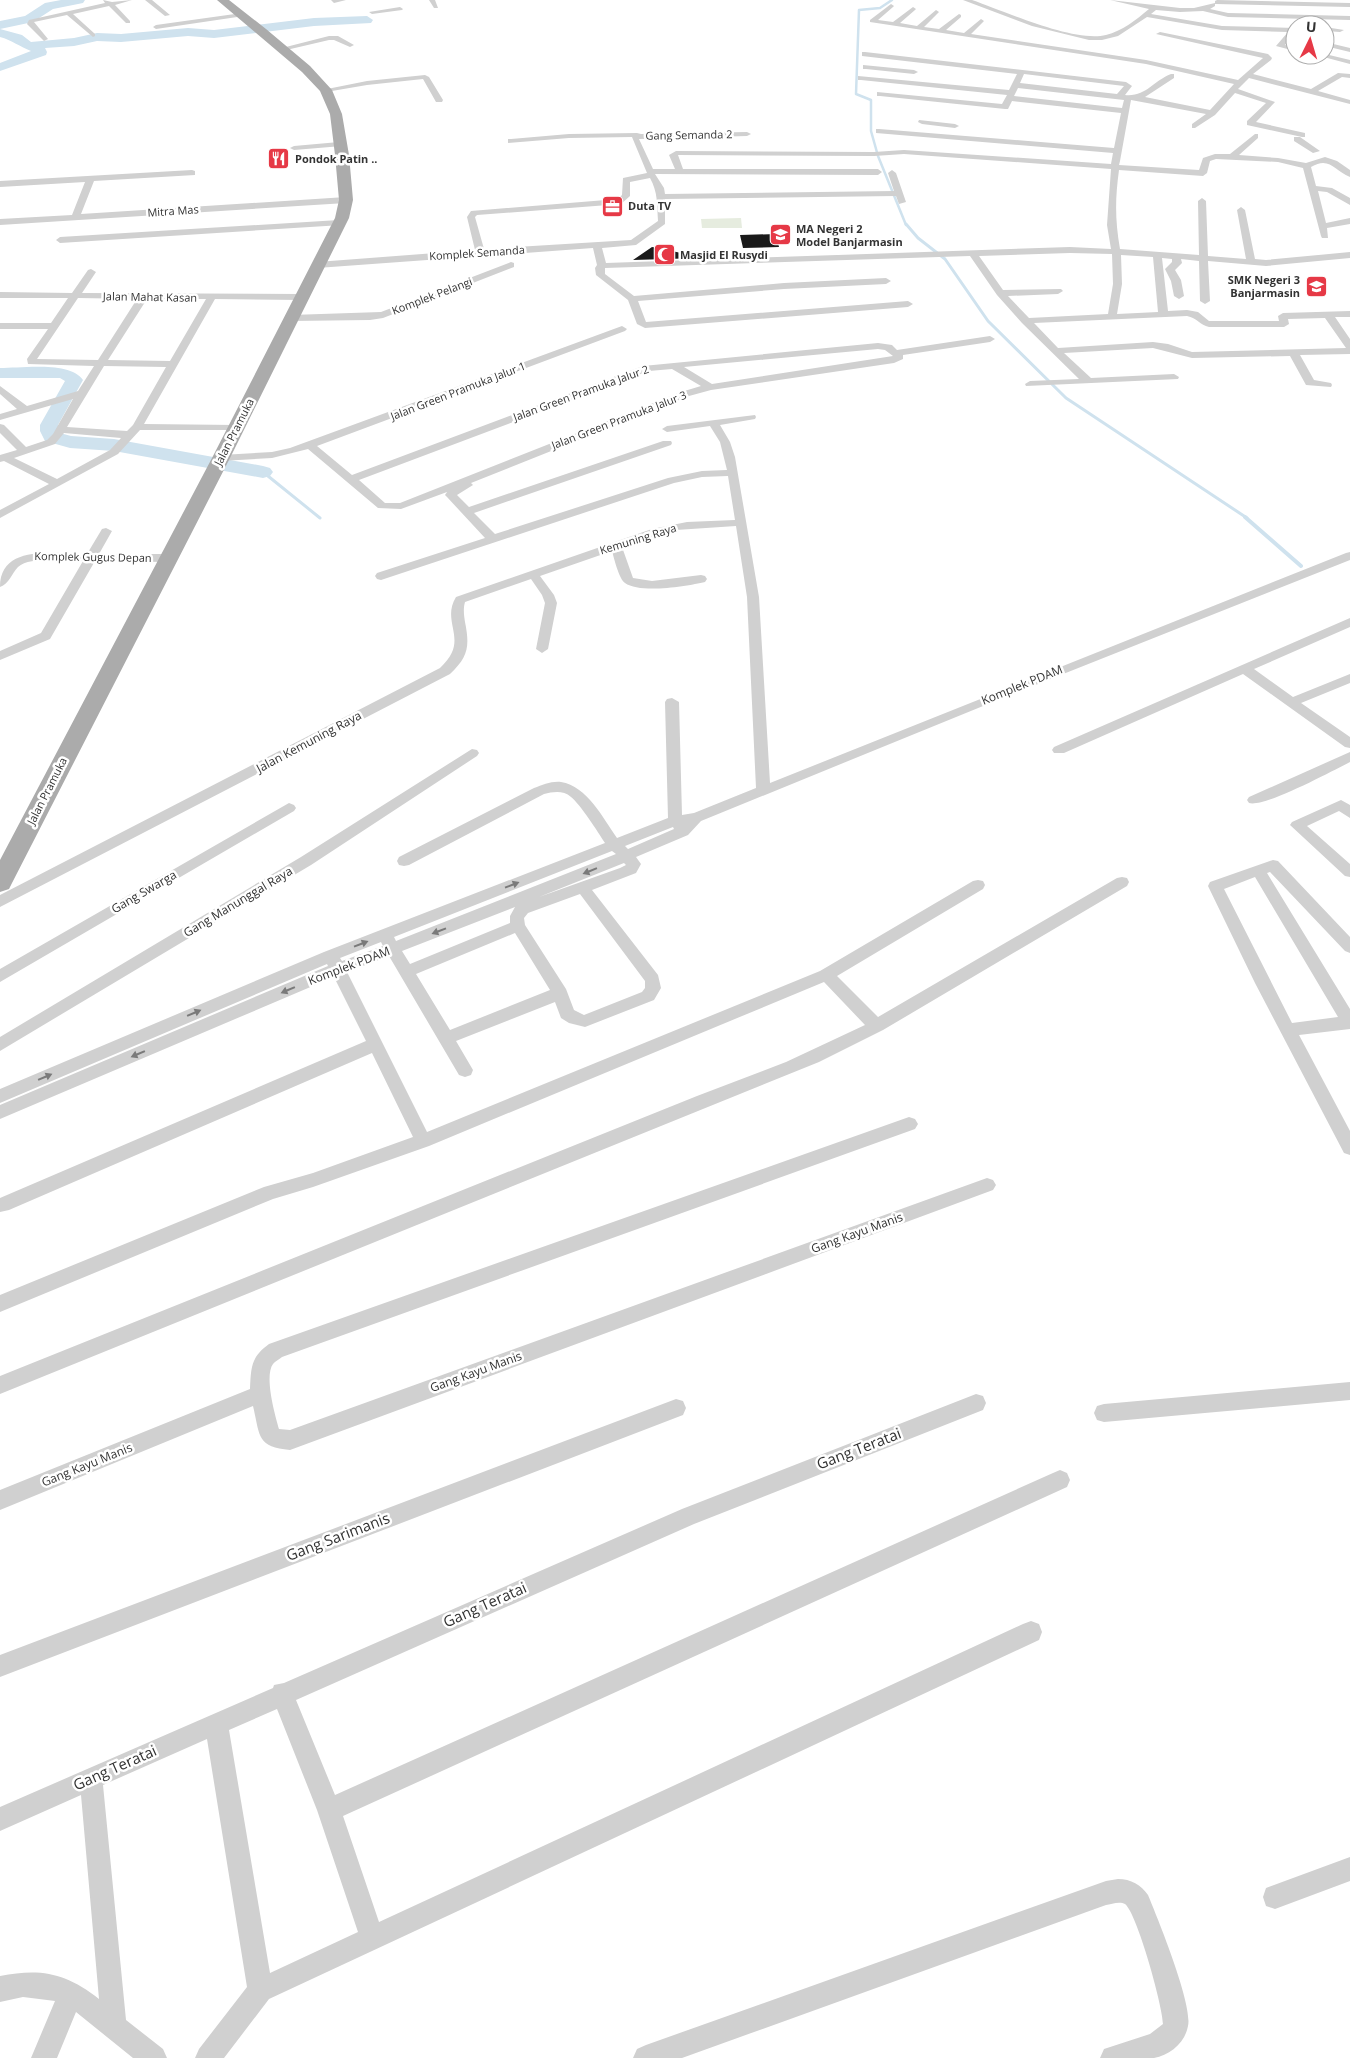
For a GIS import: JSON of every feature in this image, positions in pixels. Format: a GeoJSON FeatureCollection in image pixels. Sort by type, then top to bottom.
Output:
{"type":"FeatureCollection","features":[{"type":"Feature","properties":{"kind":"main road","name":"Jalan Pramuka"},"geometry":{"type":"LineString","coordinates":[[0,883],[220,460],[290,318],[340,223],[346,197],[336,114],[326,90],[306,69],[222,0]]}},
{"type":"Feature","properties":{"kind":"street"},"geometry":{"type":"LineString","coordinates":[[44,40],[30,22],[43,17],[108,2],[128,0]]}},
{"type":"Feature","properties":{"kind":"street"},"geometry":{"type":"LineString","coordinates":[[148,0],[167,15]]}},
{"type":"Feature","properties":{"kind":"street"},"geometry":{"type":"LineString","coordinates":[[334,1],[343,0]]}},
{"type":"Feature","properties":{"kind":"street"},"geometry":{"type":"LineString","coordinates":[[372,12],[401,12],[395,0]]}},
{"type":"Feature","properties":{"kind":"street"},"geometry":{"type":"LineString","coordinates":[[966,0],[1079,36],[1094,38],[1106,37],[1146,15],[1154,8],[1165,4]]}},
{"type":"Feature","properties":{"kind":"street"},"geometry":{"type":"LineString","coordinates":[[1113,0],[1154,8]]}},
{"type":"Feature","properties":{"kind":"street"},"geometry":{"type":"LineString","coordinates":[[1152,0],[1228,15],[1350,18]]}},
{"type":"Feature","properties":{"kind":"street"},"geometry":{"type":"LineString","coordinates":[[1206,10],[1218,1],[1350,6]]}},
{"type":"Feature","properties":{"kind":"street"},"geometry":{"type":"LineString","coordinates":[[108,2],[128,22]]}},
{"type":"Feature","properties":{"kind":"street"},"geometry":{"type":"LineString","coordinates":[[891,6],[872,20],[1092,55],[1097,51],[1239,83]]}},
{"type":"Feature","properties":{"kind":"street"},"geometry":{"type":"LineString","coordinates":[[895,24],[913,10]]}},
{"type":"Feature","properties":{"kind":"street"},"geometry":{"type":"LineString","coordinates":[[67,12],[93,35]]}},
{"type":"Feature","properties":{"kind":"street"},"geometry":{"type":"LineString","coordinates":[[919,28],[936,12]]}},
{"type":"Feature","properties":{"kind":"street"},"geometry":{"type":"LineString","coordinates":[[156,27],[242,15]]}},
{"type":"Feature","properties":{"kind":"street"},"geometry":{"type":"LineString","coordinates":[[1146,15],[1222,28],[1285,31]]}},
{"type":"Feature","properties":{"kind":"street"},"geometry":{"type":"LineString","coordinates":[[941,31],[959,16]]}},
{"type":"Feature","properties":{"kind":"street"},"geometry":{"type":"LineString","coordinates":[[965,35],[981,21]]}},
{"type":"Feature","properties":{"kind":"street"},"geometry":{"type":"LineString","coordinates":[[990,39],[1000,29]]}},
{"type":"Feature","properties":{"kind":"street"},"geometry":{"type":"LineString","coordinates":[[1335,30],[1340,30]]}},
{"type":"Feature","properties":{"kind":"street"},"geometry":{"type":"LineString","coordinates":[[1040,47],[1053,33]]}},
{"type":"Feature","properties":{"kind":"street"},"geometry":{"type":"LineString","coordinates":[[1160,34],[1268,57],[1268,59],[1247,75],[1212,113],[1195,126]]}},
{"type":"Feature","properties":{"kind":"street"},"geometry":{"type":"LineString","coordinates":[[1015,43],[1022,36]]}},
{"type":"Feature","properties":{"kind":"street"},"geometry":{"type":"LineString","coordinates":[[1065,51],[1079,36]]}},
{"type":"Feature","properties":{"kind":"street"},"geometry":{"type":"LineString","coordinates":[[282,49],[329,38],[335,38],[350,45]]}},
{"type":"Feature","properties":{"kind":"street"},"geometry":{"type":"LineString","coordinates":[[1335,46],[1350,50]]}},
{"type":"Feature","properties":{"kind":"street"},"geometry":{"type":"LineString","coordinates":[[865,54],[1126,84],[1128,86],[1124,97],[1125,111],[1116,144],[1111,226],[1116,251],[1117,297],[1112,316]]}},
{"type":"Feature","properties":{"kind":"street"},"geometry":{"type":"LineString","coordinates":[[1335,58],[1350,62]]}},
{"type":"Feature","properties":{"kind":"street"},"geometry":{"type":"LineString","coordinates":[[866,67],[925,73]]}},
{"type":"Feature","properties":{"kind":"street"},"geometry":{"type":"LineString","coordinates":[[880,94],[1002,108],[1006,106],[1013,83],[1022,72]]}},
{"type":"Feature","properties":{"kind":"street"},"geometry":{"type":"LineString","coordinates":[[1247,75],[1350,102]]}},
{"type":"Feature","properties":{"kind":"street"},"geometry":{"type":"LineString","coordinates":[[1312,92],[1341,75],[1350,76]]}},
{"type":"Feature","properties":{"kind":"street"},"geometry":{"type":"LineString","coordinates":[[1139,98],[1170,76]]}},
{"type":"Feature","properties":{"kind":"street"},"geometry":{"type":"LineString","coordinates":[[326,90],[367,83],[425,77],[439,100]]}},
{"type":"Feature","properties":{"kind":"street"},"geometry":{"type":"LineString","coordinates":[[861,78],[1125,111]]}},
{"type":"Feature","properties":{"kind":"street"},"geometry":{"type":"LineString","coordinates":[[1013,83],[1139,98],[1212,113]]}},
{"type":"Feature","properties":{"kind":"street"},"geometry":{"type":"LineString","coordinates":[[1233,90],[1271,102],[1250,123],[1302,135],[1286,148],[1278,160]]}},
{"type":"Feature","properties":{"kind":"street"},"geometry":{"type":"LineString","coordinates":[[922,122],[960,126]]}},
{"type":"Feature","properties":{"kind":"street"},"geometry":{"type":"LineString","coordinates":[[1282,130],[1290,123]]}},
{"type":"Feature","properties":{"kind":"street"},"geometry":{"type":"LineString","coordinates":[[562,125],[569,136]]}},
{"type":"Feature","properties":{"kind":"street"},"geometry":{"type":"LineString","coordinates":[[1233,156],[1266,126]]}},
{"type":"Feature","properties":{"kind":"street"},"geometry":{"type":"LineString","coordinates":[[525,128],[528,139]]}},
{"type":"Feature","properties":{"kind":"street"},"geometry":{"type":"LineString","coordinates":[[879,131],[1116,144]]}},
{"type":"Feature","properties":{"kind":"street","name":"Gang Semanda 2"},"geometry":{"type":"LineString","coordinates":[[636,242],[662,222],[659,197],[660,188],[635,139],[638,135],[747,134]]}},
{"type":"Feature","properties":{"kind":"street"},"geometry":{"type":"LineString","coordinates":[[511,141],[569,136],[638,135]]}},
{"type":"Feature","properties":{"kind":"street"},"geometry":{"type":"LineString","coordinates":[[1297,138],[1316,151]]}},
{"type":"Feature","properties":{"kind":"street"},"geometry":{"type":"LineString","coordinates":[[294,148],[339,144]]}},
{"type":"Feature","properties":{"kind":"street"},"geometry":{"type":"LineString","coordinates":[[680,171],[673,155],[676,153],[877,154],[904,152],[1201,173],[1204,172],[1208,158],[1233,156],[1278,160],[1307,166],[1317,160],[1325,159],[1350,174]]}},
{"type":"Feature","properties":{"kind":"street"},"geometry":{"type":"LineString","coordinates":[[791,154],[792,172]]}},
{"type":"Feature","properties":{"kind":"street"},"geometry":{"type":"LineString","coordinates":[[1307,166],[1324,226],[1325,236]]}},
{"type":"Feature","properties":{"kind":"street"},"geometry":{"type":"LineString","coordinates":[[480,252],[471,217],[474,213],[622,201],[626,196],[626,180],[651,173],[680,171],[878,172]]}},
{"type":"Feature","properties":{"kind":"street"},"geometry":{"type":"LineString","coordinates":[[0,184],[192,173]]}},
{"type":"Feature","properties":{"kind":"street"},"geometry":{"type":"LineString","coordinates":[[892,174],[895,193],[902,202]]}},
{"type":"Feature","properties":{"kind":"street"},"geometry":{"type":"LineString","coordinates":[[78,214],[90,180]]}},
{"type":"Feature","properties":{"kind":"street"},"geometry":{"type":"LineString","coordinates":[[1313,188],[1329,190],[1343,188]]}},
{"type":"Feature","properties":{"kind":"street"},"geometry":{"type":"LineString","coordinates":[[1329,190],[1350,202]]}},
{"type":"Feature","properties":{"kind":"street"},"geometry":{"type":"LineString","coordinates":[[659,197],[895,193]]}},
{"type":"Feature","properties":{"kind":"street","name":"Mitra Mas"},"geometry":{"type":"LineString","coordinates":[[0,216],[78,214],[346,197]]}},
{"type":"Feature","properties":{"kind":"street"},"geometry":{"type":"LineString","coordinates":[[1202,201],[1205,301]]}},
{"type":"Feature","properties":{"kind":"street"},"geometry":{"type":"LineString","coordinates":[[1241,210],[1252,263]]}},
{"type":"Feature","properties":{"kind":"street","name":"Mitra Mas"},"geometry":{"type":"LineString","coordinates":[[0,222],[78,214]]}},
{"type":"Feature","properties":{"kind":"street"},"geometry":{"type":"LineString","coordinates":[[1324,226],[1350,221]]}},
{"type":"Feature","properties":{"kind":"street"},"geometry":{"type":"LineString","coordinates":[[60,240],[340,223]]}},
{"type":"Feature","properties":{"kind":"street","name":"Komplek Semanda"},"geometry":{"type":"LineString","coordinates":[[317,265],[636,242]]}},
{"type":"Feature","properties":{"kind":"street"},"geometry":{"type":"LineString","coordinates":[[597,246],[602,265],[600,268],[601,275],[632,298],[642,324],[649,326],[908,304]]}},
{"type":"Feature","properties":{"kind":"street"},"geometry":{"type":"LineString","coordinates":[[602,265],[645,266],[1070,250],[1116,251],[1252,263],[1273,263],[1350,254]]}},
{"type":"Feature","properties":{"kind":"street"},"geometry":{"type":"LineString","coordinates":[[972,253],[1000,293],[1025,321],[1088,381]]}},
{"type":"Feature","properties":{"kind":"street"},"geometry":{"type":"LineString","coordinates":[[1157,254],[1163,314]]}},
{"type":"Feature","properties":{"kind":"street"},"geometry":{"type":"LineString","coordinates":[[1176,256],[1177,263],[1170,269],[1172,276],[1176,280],[1179,296]]}},
{"type":"Feature","properties":{"kind":"street","name":"Komplek Pelangi"},"geometry":{"type":"LineString","coordinates":[[290,318],[370,317],[383,315],[511,266]]}},
{"type":"Feature","properties":{"kind":"street"},"geometry":{"type":"LineString","coordinates":[[91,272],[32,358],[32,362],[172,364]]}},
{"type":"Feature","properties":{"kind":"street"},"geometry":{"type":"LineString","coordinates":[[632,298],[784,286],[886,281]]}},
{"type":"Feature","properties":{"kind":"street"},"geometry":{"type":"LineString","coordinates":[[1000,293],[1058,291]]}},
{"type":"Feature","properties":{"kind":"street","name":"Jalan Mahat Kasan"},"geometry":{"type":"LineString","coordinates":[[0,295],[211,298],[301,297]]}},
{"type":"Feature","properties":{"kind":"street"},"geometry":{"type":"LineString","coordinates":[[4,461],[22,452],[44,445],[57,435],[71,396],[101,363],[144,296]]}},
{"type":"Feature","properties":{"kind":"street"},"geometry":{"type":"LineString","coordinates":[[0,516],[114,452],[131,434],[211,298]]}},
{"type":"Feature","properties":{"kind":"street"},"geometry":{"type":"LineString","coordinates":[[1025,321],[1194,314],[1209,324],[1265,326],[1284,324],[1283,316],[1350,314]]}},
{"type":"Feature","properties":{"kind":"street"},"geometry":{"type":"LineString","coordinates":[[1328,315],[1350,346]]}},
{"type":"Feature","properties":{"kind":"street"},"geometry":{"type":"LineString","coordinates":[[0,326],[54,326]]}},
{"type":"Feature","properties":{"kind":"street","name":"Jalan Green Pramuka Jalur 1"},"geometry":{"type":"LineString","coordinates":[[220,460],[293,451],[622,329]]}},
{"type":"Feature","properties":{"kind":"street","name":"Jalan Green Pramuka Jalur 2"},"geometry":{"type":"LineString","coordinates":[[351,479],[636,371],[673,365],[878,346],[888,347],[895,353],[990,339]]}},
{"type":"Feature","properties":{"kind":"street"},"geometry":{"type":"LineString","coordinates":[[1055,351],[1163,345],[1183,354],[1192,355],[1350,350]]}},
{"type":"Feature","properties":{"kind":"street"},"geometry":{"type":"LineString","coordinates":[[1293,352],[1310,383],[1328,385]]}},
{"type":"Feature","properties":{"kind":"street","name":"Jalan Green Pramuka Jalur 3"},"geometry":{"type":"LineString","coordinates":[[351,479],[382,506],[401,506],[651,407],[710,387],[894,360],[899,357],[895,353]]}},
{"type":"Feature","properties":{"kind":"street"},"geometry":{"type":"LineString","coordinates":[[673,365],[710,387]]}},
{"type":"Feature","properties":{"kind":"street"},"geometry":{"type":"LineString","coordinates":[[1030,384],[1174,377]]}},
{"type":"Feature","properties":{"kind":"street"},"geometry":{"type":"LineString","coordinates":[[0,389],[24,408]]}},
{"type":"Feature","properties":{"kind":"street"},"geometry":{"type":"LineString","coordinates":[[0,417],[24,408],[71,396]]}},
{"type":"Feature","properties":{"kind":"street"},"geometry":{"type":"LineString","coordinates":[[667,429],[752,417]]}},
{"type":"Feature","properties":{"kind":"street"},"geometry":{"type":"LineString","coordinates":[[494,540],[468,511],[451,496],[452,492],[646,418]]}},
{"type":"Feature","properties":{"kind":"street"},"geometry":{"type":"LineString","coordinates":[[714,423],[725,442],[732,473],[753,597],[756,621],[763,790]]}},
{"type":"Feature","properties":{"kind":"street"},"geometry":{"type":"LineString","coordinates":[[0,427],[22,452]]}},
{"type":"Feature","properties":{"kind":"street"},"geometry":{"type":"LineString","coordinates":[[57,435],[131,434],[236,428]]}},
{"type":"Feature","properties":{"kind":"street"},"geometry":{"type":"LineString","coordinates":[[468,511],[667,443]]}},
{"type":"Feature","properties":{"kind":"street"},"geometry":{"type":"LineString","coordinates":[[310,445],[351,479]]}},
{"type":"Feature","properties":{"kind":"street"},"geometry":{"type":"LineString","coordinates":[[4,461],[58,484]]}},
{"type":"Feature","properties":{"kind":"street"},"geometry":{"type":"LineString","coordinates":[[381,576],[672,480],[702,474],[732,473]]}},
{"type":"Feature","properties":{"kind":"street","name":"Kemuning Raya"},"geometry":{"type":"LineString","coordinates":[[568,561],[656,531],[677,526],[739,523]]}},
{"type":"Feature","properties":{"kind":"street"},"geometry":{"type":"LineString","coordinates":[[0,656],[46,636],[106,531]]}},
{"type":"Feature","properties":{"kind":"street"},"geometry":{"type":"LineString","coordinates":[[616,546],[628,580],[632,583],[644,585],[701,579]]}},
{"type":"Feature","properties":{"kind":"street","name":"Komplek PDAM"},"geometry":{"type":"LineString","coordinates":[[0,1096],[389,942],[469,920],[620,851],[763,790],[1350,556]]}},
{"type":"Feature","properties":{"kind":"street","name":"Komplek Gugus Depan"},"geometry":{"type":"LineString","coordinates":[[0,583],[14,565],[26,557],[168,558]]}},
{"type":"Feature","properties":{"kind":"street","name":"Jalan Kemuning Raya"},"geometry":{"type":"LineString","coordinates":[[0,902],[445,671],[456,660],[461,647],[461,631],[457,607],[460,600],[568,561]]}},
{"type":"Feature","properties":{"kind":"street"},"geometry":{"type":"LineString","coordinates":[[534,574],[551,603],[542,649]]}},
{"type":"Feature","properties":{"kind":"street"},"geometry":{"type":"LineString","coordinates":[[1059,750],[1350,622]]}},
{"type":"Feature","properties":{"kind":"street"},"geometry":{"type":"LineString","coordinates":[[1244,668],[1350,744]]}},
{"type":"Feature","properties":{"kind":"street"},"geometry":{"type":"LineString","coordinates":[[1292,702],[1350,678]]}},
{"type":"Feature","properties":{"kind":"street"},"geometry":{"type":"LineString","coordinates":[[672,702],[679,826]]}},
{"type":"Feature","properties":{"kind":"street","name":"Gang Manunggal Raya"},"geometry":{"type":"LineString","coordinates":[[0,1045],[306,861],[472,753]]}},
{"type":"Feature","properties":{"kind":"street"},"geometry":{"type":"LineString","coordinates":[[1254,800],[1350,757]]}},
{"type":"Feature","properties":{"kind":"street"},"geometry":{"type":"LineString","coordinates":[[404,861],[539,792],[552,787],[568,789],[576,793],[620,851],[634,864],[631,870],[523,909],[518,912],[516,919],[518,926],[560,993],[570,1017],[580,1021],[585,1021],[648,996],[653,989],[652,979],[584,888]]}},
{"type":"Feature","properties":{"kind":"street"},"geometry":{"type":"LineString","coordinates":[[1350,813],[1341,805],[1298,825],[1350,872]]}},
{"type":"Feature","properties":{"kind":"street","name":"Gang Swarga"},"geometry":{"type":"LineString","coordinates":[[0,976],[288,808]]}},
{"type":"Feature","properties":{"kind":"street"},"geometry":{"type":"LineString","coordinates":[[1350,947],[1273,865],[1215,886],[1350,1148]]}},
{"type":"Feature","properties":{"kind":"street"},"geometry":{"type":"LineString","coordinates":[[1258,870],[1350,1022],[1288,1030]]}},
{"type":"Feature","properties":{"kind":"street"},"geometry":{"type":"LineString","coordinates":[[0,1384],[703,1101],[757,1082],[851,1040],[1122,882]]}},
{"type":"Feature","properties":{"kind":"street"},"geometry":{"type":"LineString","coordinates":[[0,1304],[270,1192],[313,1180],[423,1142],[826,975],[978,885]]}},
{"type":"Feature","properties":{"kind":"street"},"geometry":{"type":"LineString","coordinates":[[407,972],[518,926]]}},
{"type":"Feature","properties":{"kind":"street"},"geometry":{"type":"LineString","coordinates":[[389,942],[465,1070]]}},
{"type":"Feature","properties":{"kind":"street"},"geometry":{"type":"LineString","coordinates":[[334,963],[376,1044],[423,1142]]}},
{"type":"Feature","properties":{"kind":"street"},"geometry":{"type":"LineString","coordinates":[[826,975],[877,1026]]}},
{"type":"Feature","properties":{"kind":"street"},"geometry":{"type":"LineString","coordinates":[[447,1038],[560,993]]}},
{"type":"Feature","properties":{"kind":"street","name":"Komplek PDAM"},"geometry":{"type":"LineString","coordinates":[[0,1112],[253,996]]}},
{"type":"Feature","properties":{"kind":"street"},"geometry":{"type":"LineString","coordinates":[[3,1205],[376,1044]]}},
{"type":"Feature","properties":{"kind":"street"},"geometry":{"type":"LineString","coordinates":[[260,1394],[261,1370],[264,1358],[276,1350],[909,1124]]}},
{"type":"Feature","properties":{"kind":"street","name":"Gang Kayu Manis"},"geometry":{"type":"LineString","coordinates":[[0,1500],[260,1394],[270,1434],[274,1439],[290,1440],[987,1185]]}},
{"type":"Feature","properties":{"kind":"street"},"geometry":{"type":"LineString","coordinates":[[1104,1413],[1350,1390]]}},
{"type":"Feature","properties":{"kind":"street","name":"Gang Teratai"},"geometry":{"type":"LineString","coordinates":[[0,1819],[282,1693],[689,1516],[976,1403]]}},
{"type":"Feature","properties":{"kind":"street","name":"Gang Sarimanis"},"geometry":{"type":"LineString","coordinates":[[0,1666],[676,1408]]}},
{"type":"Feature","properties":{"kind":"street"},"geometry":{"type":"LineString","coordinates":[[329,1810],[1060,1480]]}},
{"type":"Feature","properties":{"kind":"street"},"geometry":{"type":"LineString","coordinates":[[208,2058],[260,1990],[1031,1632]]}},
{"type":"Feature","properties":{"kind":"street"},"geometry":{"type":"LineString","coordinates":[[282,1693],[329,1810],[372,1938]]}},
{"type":"Feature","properties":{"kind":"street"},"geometry":{"type":"LineString","coordinates":[[216,1723],[260,1990]]}},
{"type":"Feature","properties":{"kind":"street"},"geometry":{"type":"LineString","coordinates":[[91,1778],[114,2026]]}},
{"type":"Feature","properties":{"kind":"street"},"geometry":{"type":"LineString","coordinates":[[1275,1897],[1350,1869]]}},
{"type":"Feature","properties":{"kind":"street"},"geometry":{"type":"LineString","coordinates":[[646,2058],[1106,1893],[1121,1890],[1128,1892],[1139,1902],[1166,1983],[1175,2014],[1176,2025],[1174,2032],[1167,2040],[1113,2058]]}},
{"type":"Feature","properties":{"kind":"street"},"geometry":{"type":"LineString","coordinates":[[0,1989],[23,1984],[47,1986],[71,1993],[154,2058]]}},
{"type":"Feature","properties":{"kind":"street"},"geometry":{"type":"LineString","coordinates":[[44,2058],[71,1993]]}},
{"type":"Feature","properties":{"kind":"shaded area"},"geometry":{"type":"Polygon","coordinates":[[[741,218],[742,228],[702,228],[701,219],[741,218]]]}},
{"type":"Feature","properties":{"kind":"building"},"geometry":{"type":"Polygon","coordinates":[[[776,234],[779,247],[743,248],[740,235],[776,234]]]}},
{"type":"Feature","properties":{"kind":"building","name":"Masjid El Rusydi"},"geometry":{"type":"Polygon","coordinates":[[[652,247],[701,257],[701,258],[633,260],[652,247]]]}},
{"type":"Feature","properties":{"kind":"waterway"},"geometry":{"type":"LineString","coordinates":[[0,25],[29,19],[49,6],[79,0]]}},
{"type":"Feature","properties":{"kind":"waterway"},"geometry":{"type":"LineString","coordinates":[[892,0],[880,8],[859,10],[856,94],[871,100],[871,131],[878,156],[906,225]]}},
{"type":"Feature","properties":{"kind":"waterway"},"geometry":{"type":"LineString","coordinates":[[29,46],[74,42],[97,37],[121,38],[188,32],[214,34],[314,22],[367,20]]}},
{"type":"Feature","properties":{"kind":"waterway"},"geometry":{"type":"LineString","coordinates":[[0,33],[18,38],[22,43],[29,46]]}},
{"type":"Feature","properties":{"kind":"waterway"},"geometry":{"type":"LineString","coordinates":[[0,67],[41,52],[29,46]]}},
{"type":"Feature","properties":{"kind":"waterway"},"geometry":{"type":"LineString","coordinates":[[906,224],[918,238],[945,259],[988,321],[1066,398],[1247,518]]}},
{"type":"Feature","properties":{"kind":"waterway"},"geometry":{"type":"LineString","coordinates":[[0,373],[62,373],[74,380],[49,425],[52,437],[70,442],[114,445],[263,472]]}},
{"type":"Feature","properties":{"kind":"waterway"},"geometry":{"type":"LineString","coordinates":[[263,472],[320,518]]}},
{"type":"Feature","properties":{"kind":"waterway"},"geometry":{"type":"LineString","coordinates":[[1245,517],[1301,566]]}},
{"type":"Feature","properties":{"kind":"place","name":"Pondok Patin .."},"geometry":{"type":"Point","coordinates":[279,159]}},
{"type":"Feature","properties":{"kind":"place","name":"Duta TV"},"geometry":{"type":"Point","coordinates":[612,206]}},
{"type":"Feature","properties":{"kind":"place","name":"MA Negeri 2 Model Banjarmasin"},"geometry":{"type":"Point","coordinates":[780,235]}},
{"type":"Feature","properties":{"kind":"place","name":"Masjid El Rusydi"},"geometry":{"type":"Point","coordinates":[664,255]}},
{"type":"Feature","properties":{"kind":"place","name":"SMK Negeri 3 Banjarmasin"},"geometry":{"type":"Point","coordinates":[1316,286]}}]}
